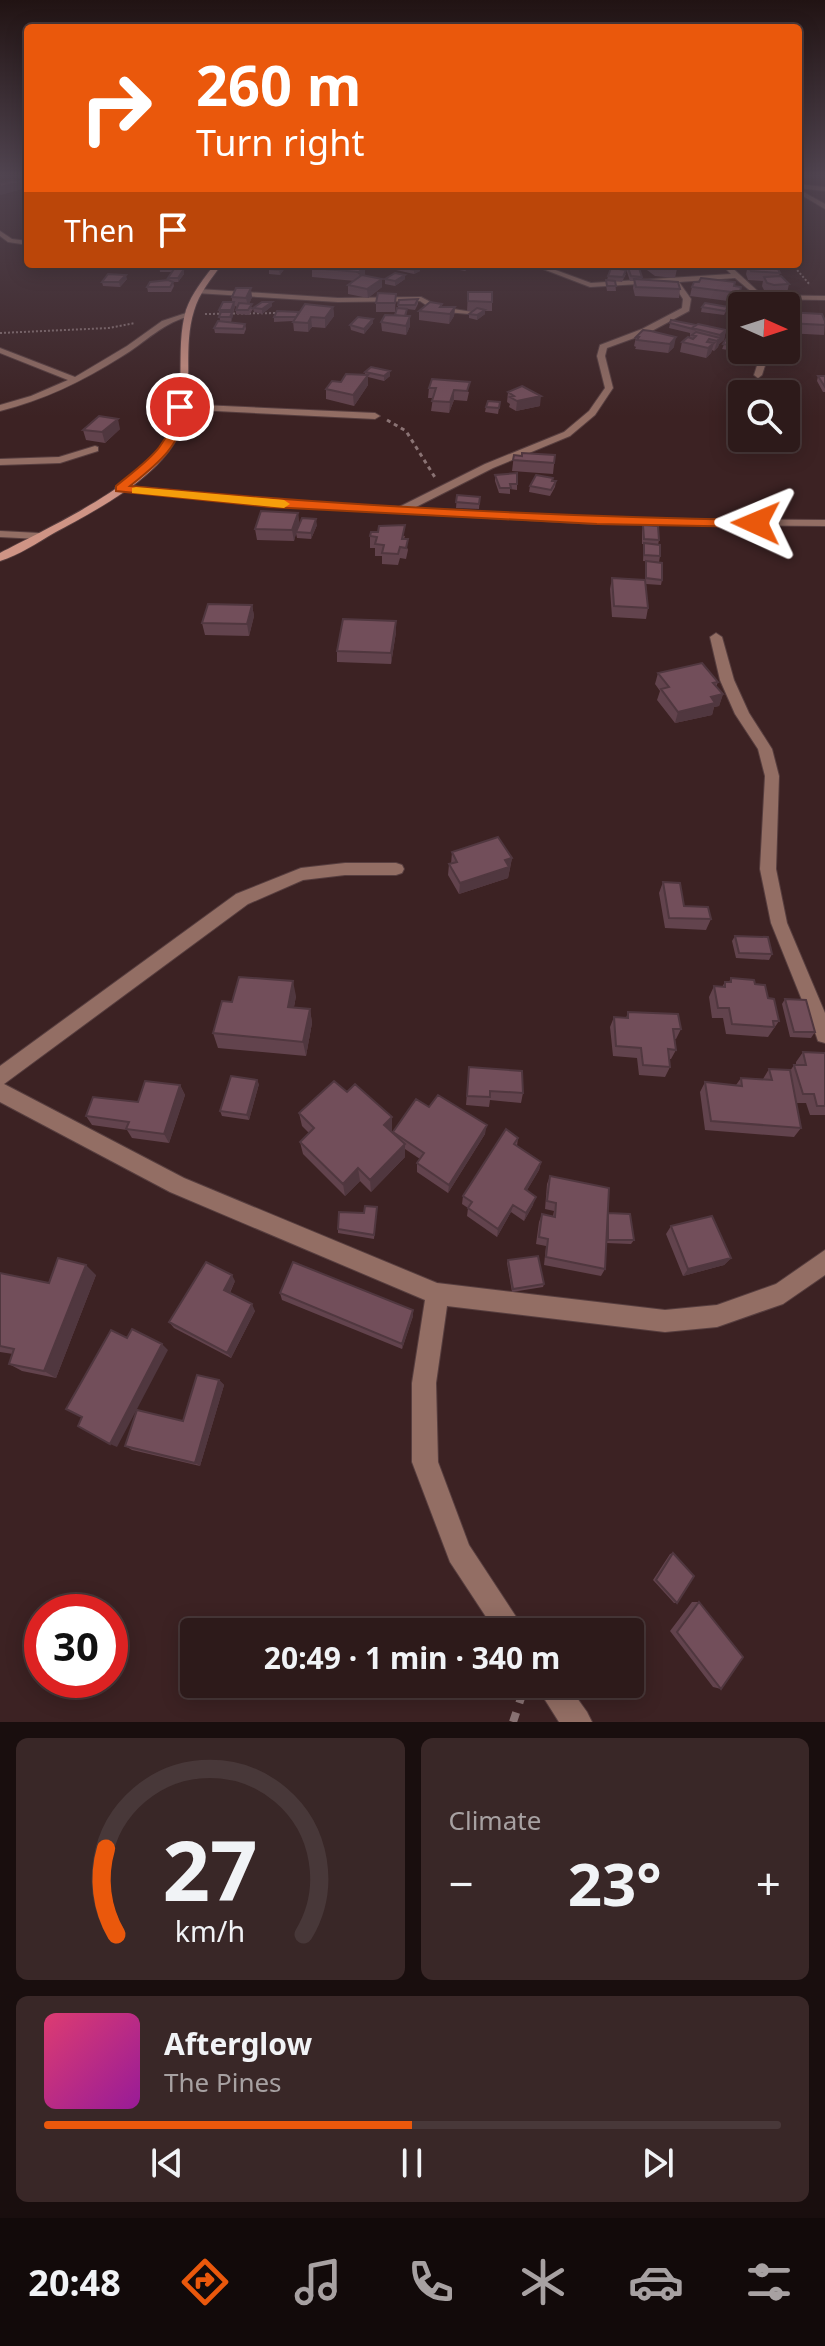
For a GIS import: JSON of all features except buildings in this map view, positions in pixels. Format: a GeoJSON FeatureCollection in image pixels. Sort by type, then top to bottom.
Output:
{"type":"FeatureCollection","features":[{"type":"Feature","properties":{"kind":"street"},"geometry":{"type":"LineString","coordinates":[[0,558],[120,488],[165,452],[178,425],[185,380],[189,314],[199,291],[216,268]]}},
{"type":"Feature","properties":{"kind":"street"},"geometry":{"type":"LineString","coordinates":[[544,268],[590,285],[736,276]]}},
{"type":"Feature","properties":{"kind":"street"},"geometry":{"type":"LineString","coordinates":[[728,268],[752,292]]}},
{"type":"Feature","properties":{"kind":"street"},"geometry":{"type":"LineString","coordinates":[[402,510],[441,489],[567,434],[592,413],[609,388],[601,356],[603,347],[645,331],[686,309],[687,299],[674,280]]}},
{"type":"Feature","properties":{"kind":"street"},"geometry":{"type":"LineString","coordinates":[[199,291],[338,300],[421,299],[438,309],[469,312]]}},
{"type":"Feature","properties":{"kind":"street"},"geometry":{"type":"LineString","coordinates":[[800,299],[825,298]]}},
{"type":"Feature","properties":{"kind":"street"},"geometry":{"type":"LineString","coordinates":[[0,408],[27,400],[73,379],[132,347],[176,316],[189,314]]}},
{"type":"Feature","properties":{"kind":"street"},"geometry":{"type":"LineString","coordinates":[[0,350],[73,379]]}},
{"type":"Feature","properties":{"kind":"street"},"geometry":{"type":"LineString","coordinates":[[758,375],[762,364]]}},
{"type":"Feature","properties":{"kind":"street"},"geometry":{"type":"LineString","coordinates":[[180,407],[375,416]]}},
{"type":"Feature","properties":{"kind":"street"},"geometry":{"type":"LineString","coordinates":[[0,462],[60,460],[95,449]]}},
{"type":"Feature","properties":{"kind":"street"},"geometry":{"type":"LineString","coordinates":[[120,488],[191,497],[597,521],[825,523]]}},
{"type":"Feature","properties":{"kind":"street"},"geometry":{"type":"LineString","coordinates":[[0,534],[39,536]]}},
{"type":"Feature","properties":{"kind":"street"},"geometry":{"type":"LineString","coordinates":[[716,637],[727,680],[742,714],[765,749],[772,776],[768,869],[779,923],[825,1035]]}},
{"type":"Feature","properties":{"kind":"street"},"geometry":{"type":"LineString","coordinates":[[0,1077],[242,899],[301,874],[345,869],[396,869]]}},
{"type":"Feature","properties":{"kind":"street"},"geometry":{"type":"LineString","coordinates":[[0,1092],[177,1185],[437,1294],[665,1321],[717,1316],[783,1293],[825,1261]]}},
{"type":"Feature","properties":{"kind":"street"},"geometry":{"type":"LineString","coordinates":[[437,1294],[424,1383],[425,1462],[459,1553],[503,1618]]}},
{"type":"Feature","properties":{"kind":"street"},"geometry":{"type":"LineString","coordinates":[[559,1698],[577,1722]]}},
{"type":"Feature","properties":{"kind":"path"},"geometry":{"type":"LineString","coordinates":[[189,314],[248,316],[278,313]]}},
{"type":"Feature","properties":{"kind":"path"},"geometry":{"type":"LineString","coordinates":[[0,333],[109,328],[176,316]]}},
{"type":"Feature","properties":{"kind":"path"},"geometry":{"type":"LineString","coordinates":[[375,416],[406,431],[441,489]]}},
{"type":"Feature","properties":{"kind":"path"},"geometry":{"type":"LineString","coordinates":[[513,1722],[521,1698]]}},
{"type":"Feature","properties":{"kind":"slow traffic"},"geometry":{"type":"LineString","coordinates":[[136,490],[284,504]]}},
{"type":"Feature","properties":{"kind":"route"},"geometry":{"type":"LineString","coordinates":[[180,407],[178,425],[165,452],[120,488],[270,503],[597,521],[756,523]]}}]}
